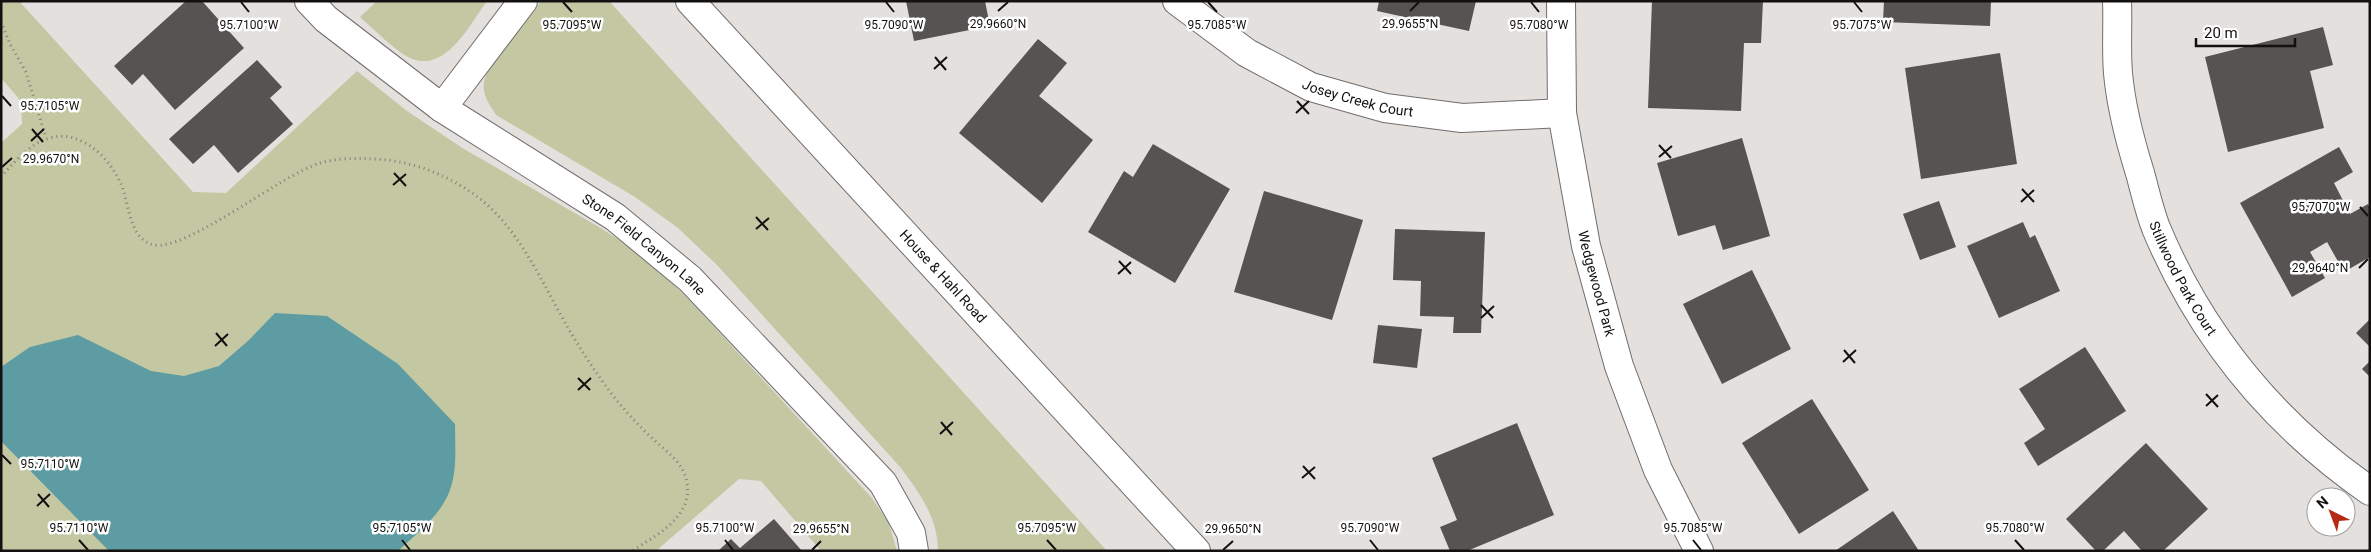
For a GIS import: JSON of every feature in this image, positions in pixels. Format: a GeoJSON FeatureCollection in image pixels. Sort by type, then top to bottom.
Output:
{"type":"FeatureCollection","features":[{"type":"Feature","properties":{"kind":"street","name":"Stone Field Canyon Lane"},"geometry":{"type":"LineString","coordinates":[[310,1],[326,20],[442,108],[615,217],[690,279],[883,483],[911,533],[914,551]]}},
{"type":"Feature","properties":{"kind":"street"},"geometry":{"type":"LineString","coordinates":[[442,108],[523,1]]}},
{"type":"Feature","properties":{"kind":"street","name":"House & Hahl Road"},"geometry":{"type":"LineString","coordinates":[[690,1],[1196,551]]}},
{"type":"Feature","properties":{"kind":"street","name":"Josey Creek Court"},"geometry":{"type":"LineString","coordinates":[[1177,1],[1247,53],[1310,87],[1385,108],[1462,118],[1562,113]]}},
{"type":"Feature","properties":{"kind":"street","name":"Wedgewood Park"},"geometry":{"type":"LineString","coordinates":[[1562,1],[1562,113],[1586,246],[1619,366],[1658,470],[1699,551]]}},
{"type":"Feature","properties":{"kind":"street","name":"Stillwood Park Court"},"geometry":{"type":"LineString","coordinates":[[2117,1],[2118,74],[2131,142],[2155,226],[2187,293],[2225,354],[2276,414],[2335,467],[2370,491]]}},
{"type":"Feature","properties":{"kind":"path"},"geometry":{"type":"LineString","coordinates":[[1,22],[10,44],[26,72],[46,138]]}},
{"type":"Feature","properties":{"kind":"path"},"geometry":{"type":"LineString","coordinates":[[1,177],[20,156],[46,138],[67,136],[91,146],[102,156],[121,185],[135,228],[141,237],[154,245],[164,245],[177,240],[240,208],[292,176],[320,163],[363,159],[406,163],[445,177],[469,191],[486,204],[513,235],[531,261],[590,363],[616,400],[653,440],[676,459],[685,476],[687,495],[678,516],[659,533],[632,551]]}},
{"type":"Feature","properties":{"kind":"green space"},"geometry":{"type":"Polygon","coordinates":[[[1,1],[19,1],[193,192],[226,193],[357,71],[407,111],[464,149],[599,227],[646,257],[693,304],[871,497],[888,521],[897,551],[821,551],[761,481],[739,479],[656,551],[1,551],[1,143],[22,124],[21,101],[1,78],[1,1]]]}},
{"type":"Feature","properties":{"kind":"green space"},"geometry":{"type":"Polygon","coordinates":[[[377,1],[487,1],[456,44],[446,53],[435,59],[423,61],[410,58],[399,51],[360,17],[377,1]]]}},
{"type":"Feature","properties":{"kind":"green space"},"geometry":{"type":"Polygon","coordinates":[[[541,1],[609,1],[1107,551],[938,551],[935,528],[927,507],[901,468],[717,265],[678,228],[635,197],[496,115],[484,92],[486,75],[499,54],[541,1]]]}},
{"type":"Feature","properties":{"kind":"water"},"geometry":{"type":"Polygon","coordinates":[[[275,313],[327,316],[398,364],[455,424],[454,471],[451,489],[438,512],[398,551],[109,551],[1,441],[1,367],[30,347],[78,335],[151,371],[184,376],[219,366],[249,340],[275,313]]]}},
{"type":"Feature","properties":{"kind":"building"},"geometry":{"type":"Polygon","coordinates":[[[186,1],[202,1],[244,48],[175,110],[143,74],[132,85],[114,66],[186,1]]]}},
{"type":"Feature","properties":{"kind":"building"},"geometry":{"type":"Polygon","coordinates":[[[906,1],[985,1],[990,26],[914,41],[906,1]]]}},
{"type":"Feature","properties":{"kind":"building"},"geometry":{"type":"Polygon","coordinates":[[[1379,1],[1476,1],[1469,31],[1377,11],[1379,1]]]}},
{"type":"Feature","properties":{"kind":"building"},"geometry":{"type":"Polygon","coordinates":[[[1652,1],[1763,1],[1761,43],[1744,43],[1741,111],[1648,108],[1652,1]]]}},
{"type":"Feature","properties":{"kind":"building"},"geometry":{"type":"Polygon","coordinates":[[[1884,1],[1991,1],[1990,26],[1883,22],[1884,1]]]}},
{"type":"Feature","properties":{"kind":"building"},"geometry":{"type":"Polygon","coordinates":[[[2323,27],[2333,65],[2310,71],[2324,128],[2228,152],[2205,57],[2323,27]]]}},
{"type":"Feature","properties":{"kind":"building"},"geometry":{"type":"Polygon","coordinates":[[[1038,39],[1067,63],[1039,96],[1093,140],[1042,203],[959,133],[1038,39]]]}},
{"type":"Feature","properties":{"kind":"building"},"geometry":{"type":"Polygon","coordinates":[[[2000,53],[2017,164],[1921,179],[1905,68],[2000,53]]]}},
{"type":"Feature","properties":{"kind":"building"},"geometry":{"type":"Polygon","coordinates":[[[257,60],[282,87],[270,98],[293,124],[238,173],[214,145],[193,164],[169,139],[257,60]]]}},
{"type":"Feature","properties":{"kind":"building"},"geometry":{"type":"Polygon","coordinates":[[[1742,138],[1770,236],[1723,250],[1715,225],[1678,236],[1657,163],[1742,138]]]}},
{"type":"Feature","properties":{"kind":"building"},"geometry":{"type":"Polygon","coordinates":[[[1153,144],[1230,189],[1175,283],[1088,232],[1124,171],[1133,177],[1153,144]]]}},
{"type":"Feature","properties":{"kind":"building"},"geometry":{"type":"Polygon","coordinates":[[[2339,147],[2353,172],[2334,183],[2350,214],[2368,204],[2370,208],[2370,257],[2344,272],[2327,242],[2310,252],[2325,278],[2292,297],[2240,203],[2339,147]]]}},
{"type":"Feature","properties":{"kind":"building"},"geometry":{"type":"Polygon","coordinates":[[[1264,191],[1363,220],[1332,320],[1234,292],[1264,191]]]}},
{"type":"Feature","properties":{"kind":"building"},"geometry":{"type":"Polygon","coordinates":[[[1939,201],[1956,247],[1920,260],[1903,214],[1939,201]]]}},
{"type":"Feature","properties":{"kind":"building"},"geometry":{"type":"Polygon","coordinates":[[[2023,222],[2030,238],[2035,235],[2060,291],[1999,318],[1967,246],[2023,222]]]}},
{"type":"Feature","properties":{"kind":"building"},"geometry":{"type":"Polygon","coordinates":[[[1395,229],[1485,232],[1481,333],[1453,333],[1454,317],[1420,316],[1421,281],[1393,280],[1395,229]]]}},
{"type":"Feature","properties":{"kind":"building"},"geometry":{"type":"Polygon","coordinates":[[[1752,270],[1791,349],[1722,384],[1683,304],[1752,270]]]}},
{"type":"Feature","properties":{"kind":"building"},"geometry":{"type":"Polygon","coordinates":[[[2370,319],[2370,347],[2356,333],[2370,319]]]}},
{"type":"Feature","properties":{"kind":"building"},"geometry":{"type":"Polygon","coordinates":[[[1378,325],[1422,329],[1417,368],[1373,363],[1378,325]]]}},
{"type":"Feature","properties":{"kind":"building"},"geometry":{"type":"Polygon","coordinates":[[[2085,347],[2126,411],[2038,466],[2024,443],[2045,429],[2019,389],[2085,347]]]}},
{"type":"Feature","properties":{"kind":"building"},"geometry":{"type":"Polygon","coordinates":[[[2370,361],[2370,377],[2362,369],[2370,361]]]}},
{"type":"Feature","properties":{"kind":"building"},"geometry":{"type":"Polygon","coordinates":[[[1812,399],[1869,490],[1799,534],[1742,443],[1812,399]]]}},
{"type":"Feature","properties":{"kind":"building"},"geometry":{"type":"Polygon","coordinates":[[[1517,423],[1554,515],[1467,551],[1450,551],[1440,527],[1457,520],[1432,458],[1517,423]]]}},
{"type":"Feature","properties":{"kind":"building"},"geometry":{"type":"Polygon","coordinates":[[[2146,443],[2208,509],[2163,551],[2142,551],[2124,531],[2103,551],[2096,551],[2066,519],[2146,443]]]}},
{"type":"Feature","properties":{"kind":"building"},"geometry":{"type":"Polygon","coordinates":[[[1893,511],[1919,551],[1835,551],[1893,511]]]}},
{"type":"Feature","properties":{"kind":"building"},"geometry":{"type":"Polygon","coordinates":[[[774,519],[802,551],[718,551],[731,539],[740,548],[774,519]]]}}]}
